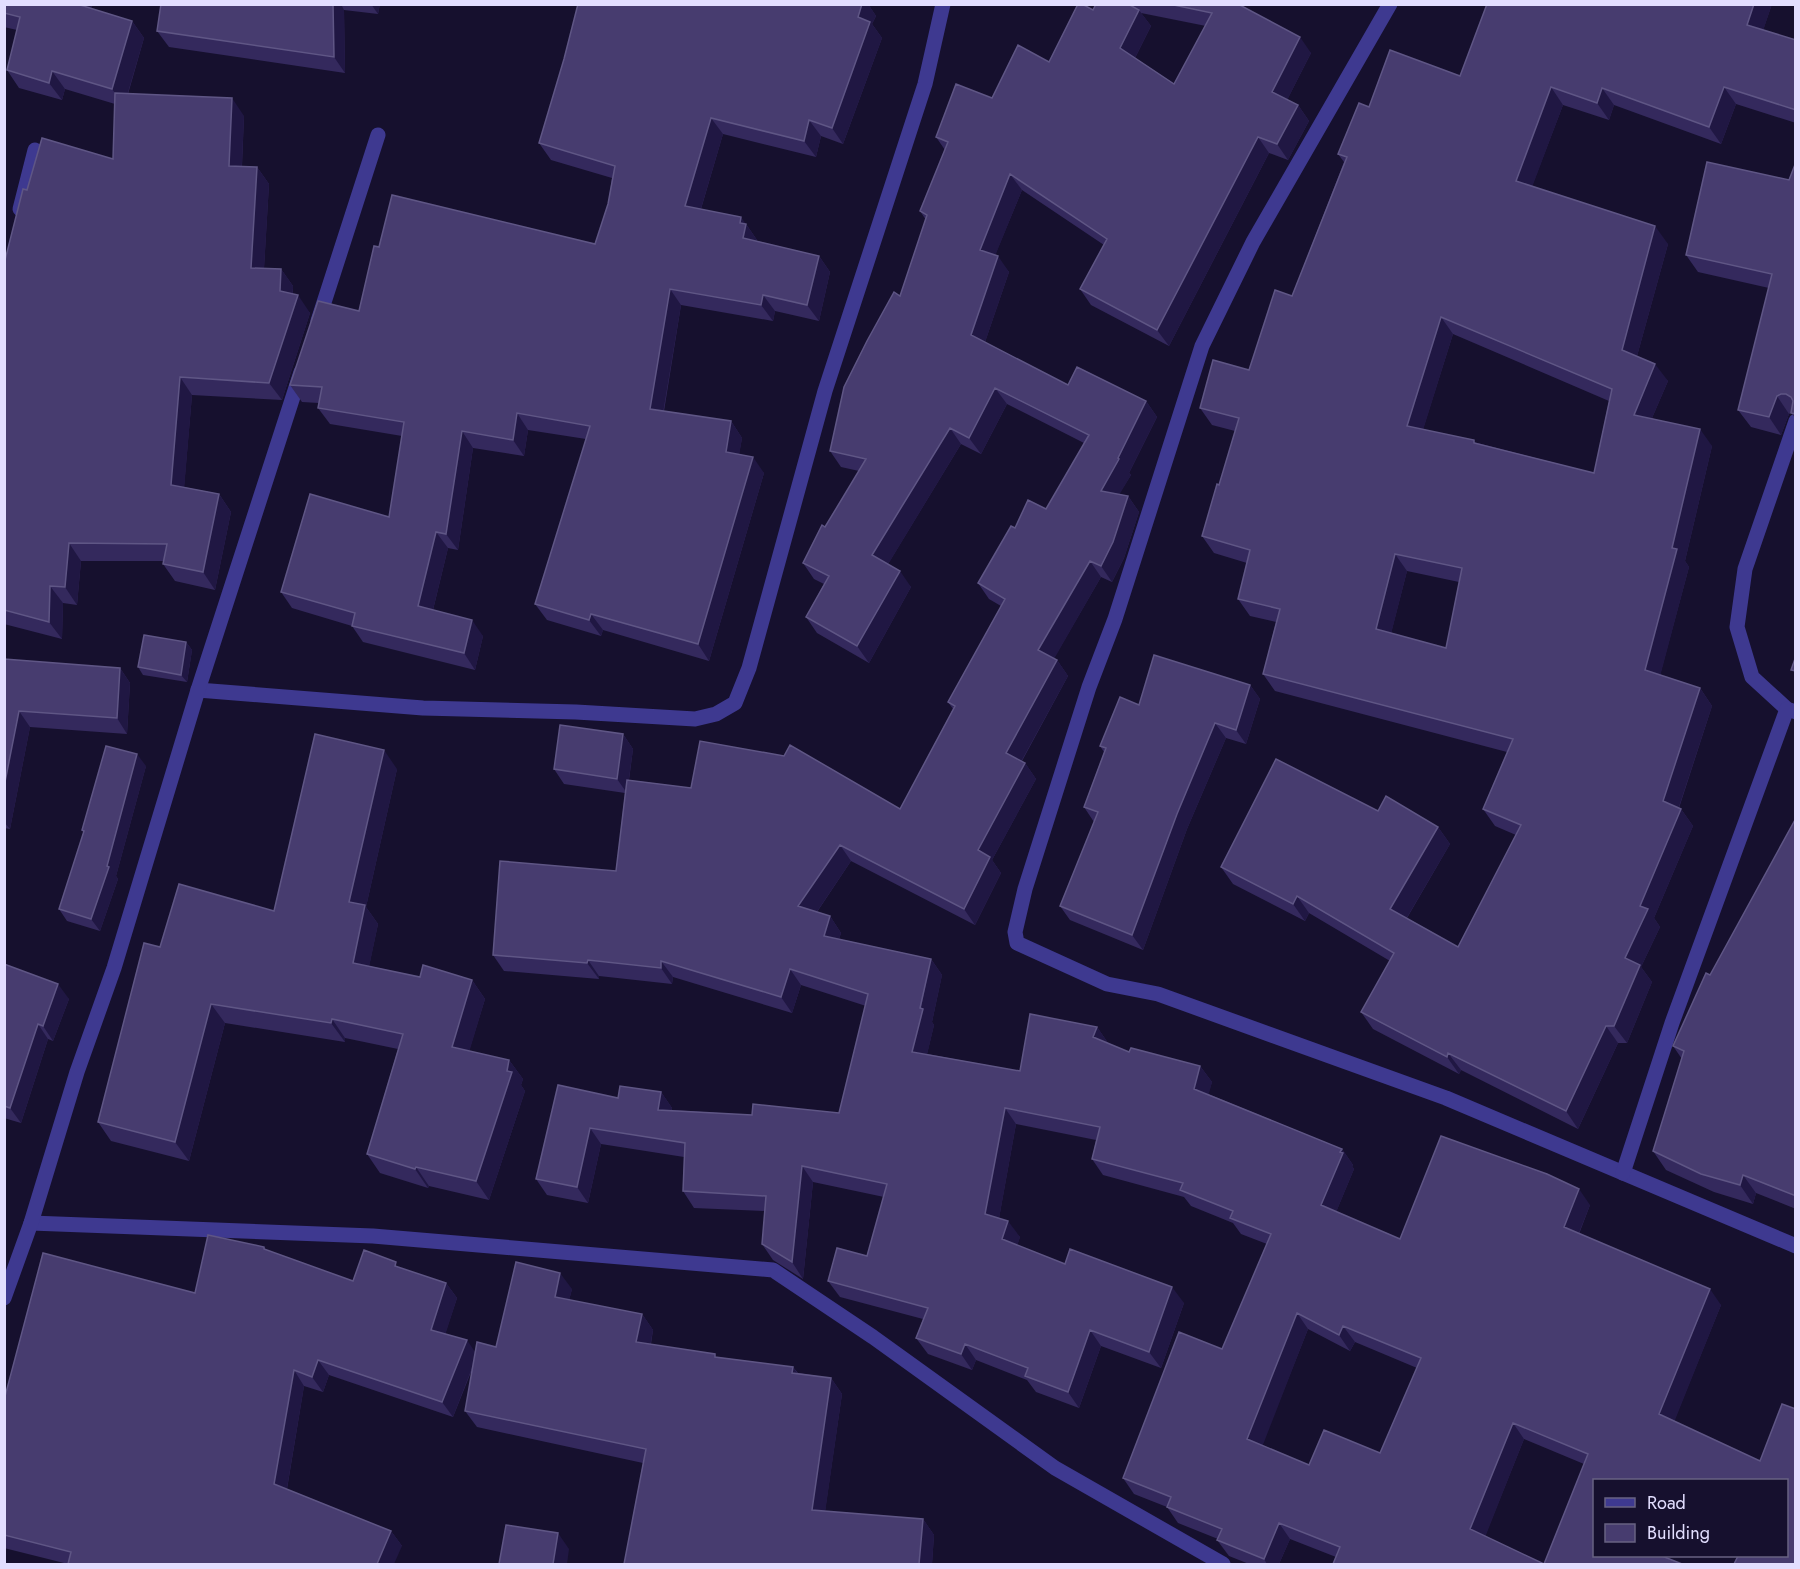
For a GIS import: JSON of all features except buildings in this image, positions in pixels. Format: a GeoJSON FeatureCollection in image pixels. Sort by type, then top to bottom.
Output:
{"type":"FeatureCollection","features":[{"type":"Feature","properties":{"kind":"street"},"geometry":{"type":"LineString","coordinates":[[198,690],[423,708],[576,712],[695,719],[716,714],[735,703],[749,668],[825,391],[925,84],[943,4]]}},
{"type":"Feature","properties":{"kind":"street"},"geometry":{"type":"LineString","coordinates":[[1390,4],[1253,242],[1202,346],[1115,619],[1089,687],[1025,889],[1015,932],[1017,943],[1107,984],[1158,994],[1446,1098],[1796,1246]]}},
{"type":"Feature","properties":{"kind":"street"},"geometry":{"type":"LineString","coordinates":[[312,339],[378,135]]}},
{"type":"Feature","properties":{"kind":"street"},"geometry":{"type":"LineString","coordinates":[[16,226],[35,150]]}},
{"type":"Feature","properties":{"kind":"street"},"geometry":{"type":"LineString","coordinates":[[4,1298],[31,1223],[77,1072],[114,968],[198,690],[304,362]]}},
{"type":"Feature","properties":{"kind":"street"},"geometry":{"type":"LineString","coordinates":[[1623,1173],[1672,1023],[1791,711],[1752,677],[1737,627],[1744,569],[1796,421]]}},
{"type":"Feature","properties":{"kind":"street"},"geometry":{"type":"LineString","coordinates":[[31,1223],[373,1236],[773,1270],[873,1337],[1055,1468],[1222,1564]]}}]}
